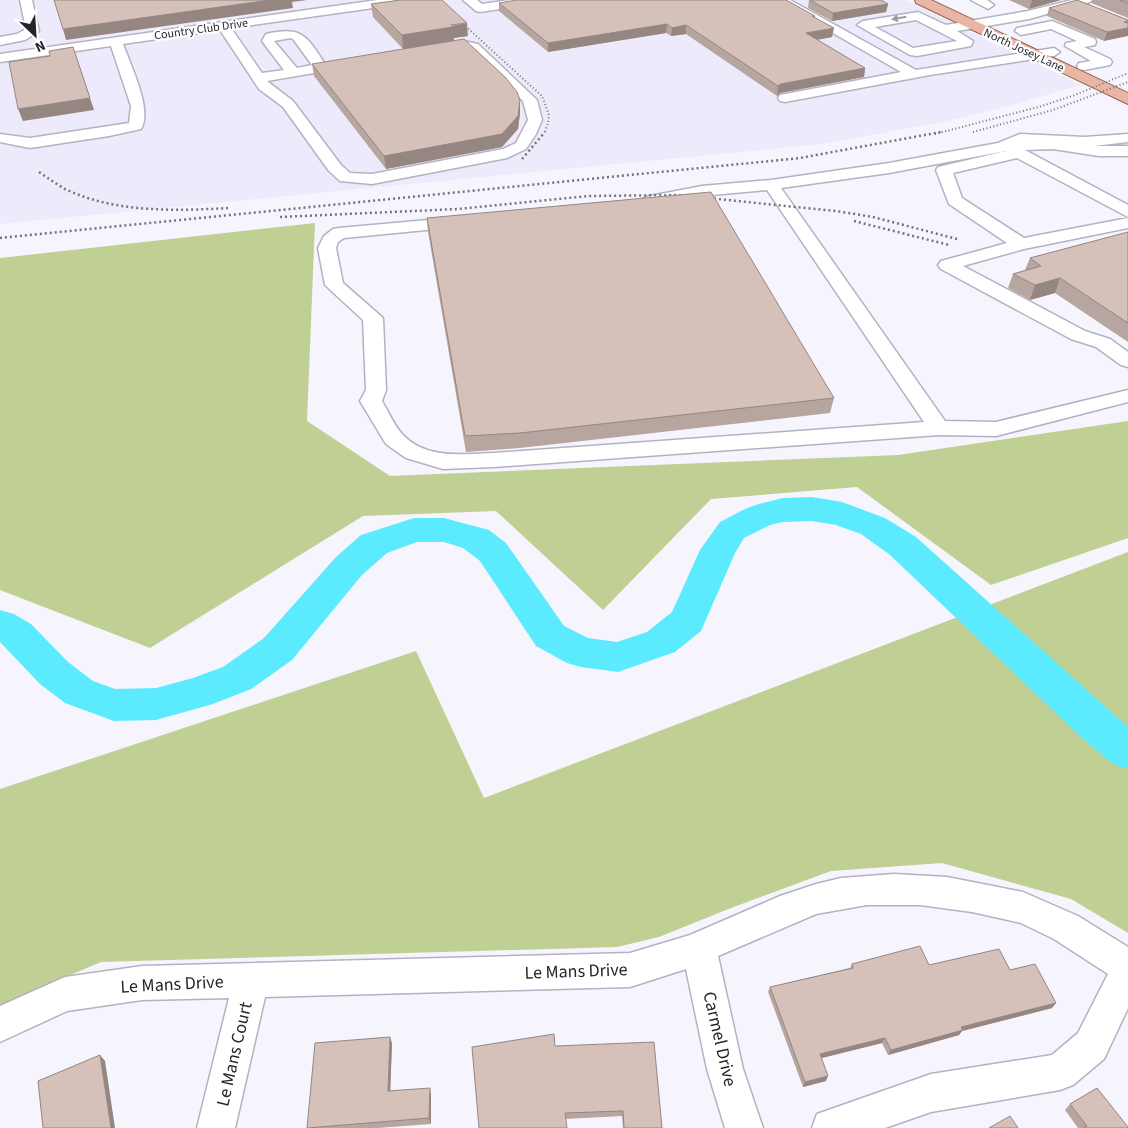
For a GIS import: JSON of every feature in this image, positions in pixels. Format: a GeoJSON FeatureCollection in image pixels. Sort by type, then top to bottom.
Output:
{"type":"FeatureCollection","features":[{"type":"Feature","properties":{"kind":"main road","name":"North Josey Lane"},"geometry":{"type":"LineString","coordinates":[[921,0],[1128,99]]}},
{"type":"Feature","properties":{"kind":"main road","name":"North Josey Lane"},"geometry":{"type":"LineString","coordinates":[[944,0],[1128,87]]}},
{"type":"Feature","properties":{"kind":"street"},"geometry":{"type":"LineString","coordinates":[[0,41],[21,37],[33,30],[26,0]]}},
{"type":"Feature","properties":{"kind":"street","name":"Country Club Drive"},"geometry":{"type":"LineString","coordinates":[[0,58],[54,50],[119,48],[224,26],[375,2],[402,0]]}},
{"type":"Feature","properties":{"kind":"street"},"geometry":{"type":"LineString","coordinates":[[470,0],[480,8],[534,0]]}},
{"type":"Feature","properties":{"kind":"street"},"geometry":{"type":"LineString","coordinates":[[781,0],[914,74]]}},
{"type":"Feature","properties":{"kind":"street"},"geometry":{"type":"LineString","coordinates":[[944,29],[918,16],[863,25],[895,44],[944,29],[1084,4]]}},
{"type":"Feature","properties":{"kind":"street"},"geometry":{"type":"LineString","coordinates":[[1029,14],[1090,42],[1071,46],[1105,62],[1084,66]]}},
{"type":"Feature","properties":{"kind":"street"},"geometry":{"type":"LineString","coordinates":[[1013,32],[1052,25]]}},
{"type":"Feature","properties":{"kind":"street"},"geometry":{"type":"LineString","coordinates":[[224,26],[264,86],[288,104],[335,168],[346,178],[372,179],[507,153],[521,146],[529,134],[535,120],[530,100],[473,47],[464,45],[425,51]]}},
{"type":"Feature","properties":{"kind":"street"},"geometry":{"type":"LineString","coordinates":[[258,78],[326,67],[297,36],[292,34],[270,37],[268,42],[293,72]]}},
{"type":"Feature","properties":{"kind":"street"},"geometry":{"type":"LineString","coordinates":[[21,45],[50,41],[54,50]]}},
{"type":"Feature","properties":{"kind":"street"},"geometry":{"type":"LineString","coordinates":[[0,138],[30,143],[109,132],[136,126],[138,106],[119,48]]}},
{"type":"Feature","properties":{"kind":"street"},"geometry":{"type":"LineString","coordinates":[[785,98],[914,74],[1054,52]]}},
{"type":"Feature","properties":{"kind":"street"},"geometry":{"type":"LineString","coordinates":[[1002,147],[1020,138],[1085,142],[1128,138]]}},
{"type":"Feature","properties":{"kind":"street"},"geometry":{"type":"LineString","coordinates":[[1085,142],[1128,167]]}},
{"type":"Feature","properties":{"kind":"street"},"geometry":{"type":"LineString","coordinates":[[634,204],[702,191],[771,185],[888,168],[1002,147],[1053,144],[1099,151],[1128,151]]}},
{"type":"Feature","properties":{"kind":"street"},"geometry":{"type":"LineString","coordinates":[[1021,244],[955,201],[944,170],[1019,153],[1128,212]]}},
{"type":"Feature","properties":{"kind":"street"},"geometry":{"type":"LineString","coordinates":[[771,185],[939,428]]}},
{"type":"Feature","properties":{"kind":"street"},"geometry":{"type":"LineString","coordinates":[[478,220],[339,233],[330,240],[327,248],[334,284],[373,318],[376,390],[371,401],[394,439],[414,453],[443,462],[939,428],[996,429],[1128,396]]}},
{"type":"Feature","properties":{"kind":"street"},"geometry":{"type":"LineString","coordinates":[[1128,223],[1021,244],[947,264],[1078,335],[1102,343],[1128,361]]}},
{"type":"Feature","properties":{"kind":"street","name":"Le Mans Drive"},"geometry":{"type":"LineString","coordinates":[[0,1024],[65,994],[142,983],[630,970],[656,964],[699,948],[794,906],[842,892],[909,889],[962,893],[1026,909],[1083,936],[1128,967]]}},
{"type":"Feature","properties":{"kind":"street","name":"Carmel Drive"},"geometry":{"type":"LineString","coordinates":[[699,948],[725,1069],[744,1128]]}},
{"type":"Feature","properties":{"kind":"street"},"geometry":{"type":"LineString","coordinates":[[830,1128],[931,1092],[1060,1072],[1091,1046],[1128,971]]}},
{"type":"Feature","properties":{"kind":"street","name":"Le Mans Court"},"geometry":{"type":"LineString","coordinates":[[216,1128],[251,980]]}},
{"type":"Feature","properties":{"kind":"shaded area"},"geometry":{"type":"Polygon","coordinates":[[[0,0],[361,0],[369,9],[428,0],[906,0],[1081,85],[1005,107],[943,122],[822,144],[0,224],[0,0]]]}},
{"type":"Feature","properties":{"kind":"green space"},"geometry":{"type":"Polygon","coordinates":[[[315,223],[307,421],[390,476],[898,455],[1128,421],[1128,538],[991,585],[857,487],[711,499],[603,610],[496,511],[363,516],[150,648],[0,590],[0,258],[315,223]]]}},
{"type":"Feature","properties":{"kind":"green space"},"geometry":{"type":"Polygon","coordinates":[[[1128,552],[1128,933],[1071,899],[942,863],[831,871],[659,937],[617,947],[101,962],[0,1005],[0,789],[416,651],[484,798],[1128,552]]]}},
{"type":"Feature","properties":{"kind":"building"},"geometry":{"type":"Polygon","coordinates":[[[54,0],[270,0],[63,29],[54,0]]]}},
{"type":"Feature","properties":{"kind":"building"},"geometry":{"type":"Polygon","coordinates":[[[400,0],[442,0],[467,23],[402,35],[371,4],[400,0]]]}},
{"type":"Feature","properties":{"kind":"building"},"geometry":{"type":"Polygon","coordinates":[[[517,0],[786,0],[834,28],[806,33],[865,68],[778,86],[686,25],[672,28],[667,24],[548,43],[499,3],[517,0]]]}},
{"type":"Feature","properties":{"kind":"building"},"geometry":{"type":"Polygon","coordinates":[[[810,0],[881,0],[888,4],[833,13],[810,0]]]}},
{"type":"Feature","properties":{"kind":"building"},"geometry":{"type":"Polygon","coordinates":[[[1077,0],[1128,20],[1124,22],[1128,23],[1128,28],[1107,32],[1049,8],[1077,0]]]}},
{"type":"Feature","properties":{"kind":"building"},"geometry":{"type":"Polygon","coordinates":[[[464,39],[505,77],[517,92],[520,100],[518,116],[502,134],[384,156],[312,64],[464,39]]]}},
{"type":"Feature","properties":{"kind":"building"},"geometry":{"type":"Polygon","coordinates":[[[73,47],[90,98],[18,109],[9,62],[50,56],[49,51],[73,47]]]}},
{"type":"Feature","properties":{"kind":"building"},"geometry":{"type":"Polygon","coordinates":[[[711,192],[834,398],[520,433],[465,436],[427,218],[711,192]]]}},
{"type":"Feature","properties":{"kind":"building"},"geometry":{"type":"Polygon","coordinates":[[[1128,232],[1128,323],[1060,278],[1035,285],[1013,274],[1041,266],[1030,258],[1128,232]]]}},
{"type":"Feature","properties":{"kind":"building"},"geometry":{"type":"Polygon","coordinates":[[[920,946],[929,965],[999,949],[1010,970],[1035,964],[1056,1003],[961,1027],[963,1030],[891,1050],[885,1038],[820,1054],[828,1076],[805,1082],[770,987],[853,968],[852,964],[920,946]]]}},
{"type":"Feature","properties":{"kind":"building"},"geometry":{"type":"Polygon","coordinates":[[[554,1034],[555,1046],[654,1042],[662,1128],[624,1128],[623,1111],[565,1113],[567,1128],[479,1128],[472,1047],[554,1034]]]}},
{"type":"Feature","properties":{"kind":"building"},"geometry":{"type":"Polygon","coordinates":[[[390,1037],[388,1091],[430,1088],[429,1118],[307,1128],[315,1043],[390,1037]]]}},
{"type":"Feature","properties":{"kind":"building"},"geometry":{"type":"Polygon","coordinates":[[[100,1055],[111,1128],[43,1128],[38,1081],[100,1055]]]}},
{"type":"Feature","properties":{"kind":"building"},"geometry":{"type":"Polygon","coordinates":[[[1097,1088],[1128,1128],[1084,1128],[1087,1126],[1070,1104],[1097,1088]]]}},
{"type":"Feature","properties":{"kind":"building"},"geometry":{"type":"Polygon","coordinates":[[[1010,1116],[1018,1128],[989,1128],[1010,1116]]]}},
{"type":"Feature","properties":{"kind":"waterway"},"geometry":{"type":"LineString","coordinates":[[0,624],[17,634],[54,673],[79,692],[114,705],[156,704],[199,693],[237,678],[278,649],[349,566],[374,544],[414,530],[444,530],[476,539],[493,552],[550,636],[581,652],[618,657],[661,642],[687,621],[718,550],[732,530],[759,516],[783,510],[812,509],[842,514],[873,526],[903,546],[1099,728],[1128,751]]}},
{"type":"Feature","properties":{"kind":"railway"},"geometry":{"type":"LineString","coordinates":[[463,24],[542,96],[549,115],[545,133]]}},
{"type":"Feature","properties":{"kind":"railway"},"geometry":{"type":"LineString","coordinates":[[935,134],[1042,106],[1075,95],[1128,73]]}},
{"type":"Feature","properties":{"kind":"railway"},"geometry":{"type":"LineString","coordinates":[[973,132],[1053,110],[1128,82]]}},
{"type":"Feature","properties":{"kind":"railway"},"geometry":{"type":"LineString","coordinates":[[0,238],[800,158],[941,132]]}},
{"type":"Feature","properties":{"kind":"railway"},"geometry":{"type":"LineString","coordinates":[[522,159],[545,133]]}},
{"type":"Feature","properties":{"kind":"railway"},"geometry":{"type":"LineString","coordinates":[[39,172],[65,189],[104,203],[167,210],[229,208]]}},
{"type":"Feature","properties":{"kind":"railway"},"geometry":{"type":"LineString","coordinates":[[280,217],[458,209],[588,196],[678,195],[836,211],[873,217],[957,239]]}},
{"type":"Feature","properties":{"kind":"railway"},"geometry":{"type":"LineString","coordinates":[[854,221],[949,245]]}}]}
